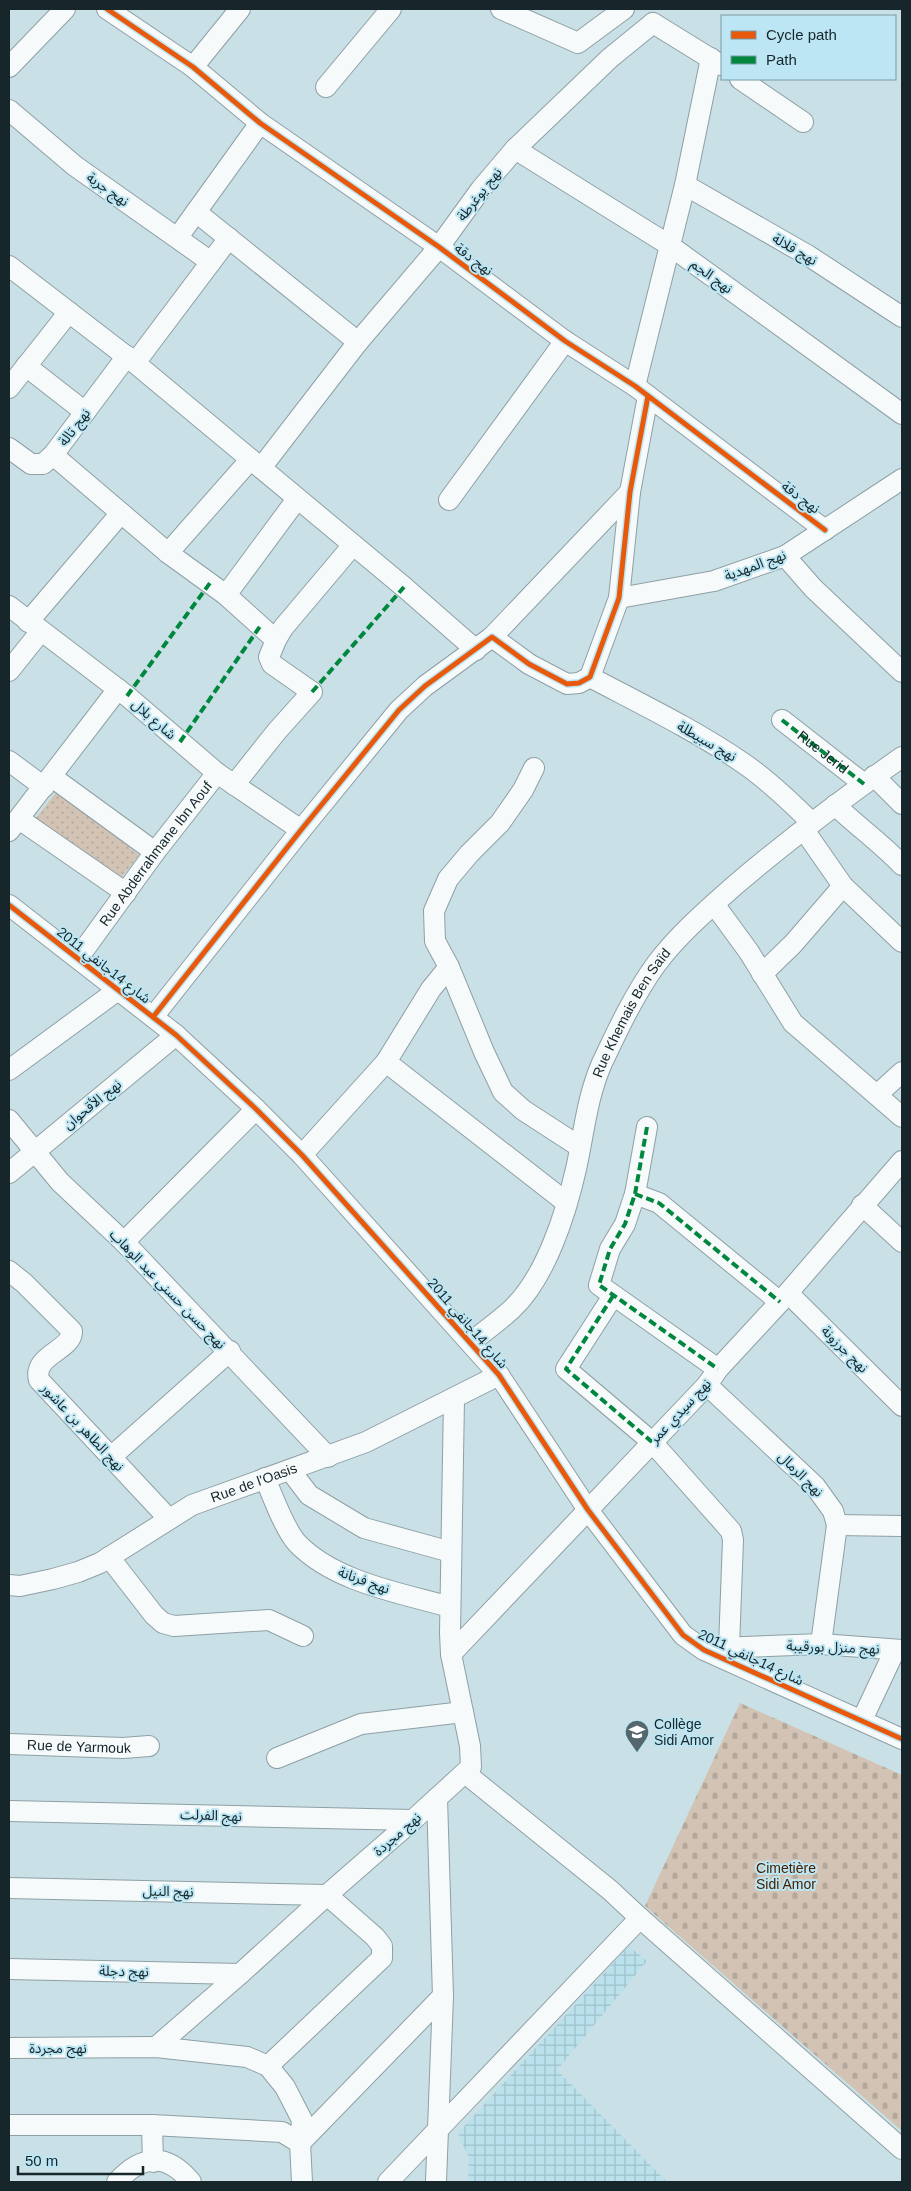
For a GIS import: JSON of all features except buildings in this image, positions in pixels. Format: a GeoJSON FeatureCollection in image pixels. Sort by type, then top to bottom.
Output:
{"type":"FeatureCollection","features":[{"type":"Feature","properties":{"kind":"street"},"geometry":{"type":"LineString","coordinates":[[9,67],[65,9]]}},
{"type":"Feature","properties":{"kind":"street","name":"نهج دقة"},"geometry":{"type":"LineString","coordinates":[[107,9],[193,67],[260,123],[439,247],[566,341],[642,391],[825,530]]}},
{"type":"Feature","properties":{"kind":"street"},"geometry":{"type":"LineString","coordinates":[[193,67],[240,9]]}},
{"type":"Feature","properties":{"kind":"street"},"geometry":{"type":"LineString","coordinates":[[326,87],[391,9]]}},
{"type":"Feature","properties":{"kind":"street"},"geometry":{"type":"LineString","coordinates":[[501,9],[610,58]]}},
{"type":"Feature","properties":{"kind":"street"},"geometry":{"type":"LineString","coordinates":[[578,43],[624,9]]}},
{"type":"Feature","properties":{"kind":"street"},"geometry":{"type":"LineString","coordinates":[[492,637],[529,664],[567,684],[579,684],[590,677],[618,598],[642,391],[670,245],[717,62],[649,16]]}},
{"type":"Feature","properties":{"kind":"street","name":"نهج يوغرطة"},"geometry":{"type":"LineString","coordinates":[[168,553],[255,464],[439,247],[481,189],[515,149],[610,58],[649,16]]}},
{"type":"Feature","properties":{"kind":"street"},"geometry":{"type":"LineString","coordinates":[[741,80],[803,122]]}},
{"type":"Feature","properties":{"kind":"street","name":"نهج جربة"},"geometry":{"type":"LineString","coordinates":[[9,110],[75,166],[211,262]]}},
{"type":"Feature","properties":{"kind":"street"},"geometry":{"type":"LineString","coordinates":[[178,237],[260,123]]}},
{"type":"Feature","properties":{"kind":"street","name":"نهج الجم"},"geometry":{"type":"LineString","coordinates":[[515,149],[670,245],[902,414]]}},
{"type":"Feature","properties":{"kind":"street","name":"نهج قلالة"},"geometry":{"type":"LineString","coordinates":[[685,186],[809,256],[902,317]]}},
{"type":"Feature","properties":{"kind":"street"},"geometry":{"type":"LineString","coordinates":[[196,212],[358,342]]}},
{"type":"Feature","properties":{"kind":"street","name":"نهج تالة"},"geometry":{"type":"LineString","coordinates":[[9,448],[31,464],[37,465],[43,464],[53,455],[85,412],[131,359],[229,238]]}},
{"type":"Feature","properties":{"kind":"street"},"geometry":{"type":"LineString","coordinates":[[9,266],[131,359],[476,650]]}},
{"type":"Feature","properties":{"kind":"street"},"geometry":{"type":"LineString","coordinates":[[9,388],[69,312]]}},
{"type":"Feature","properties":{"kind":"street"},"geometry":{"type":"LineString","coordinates":[[449,500],[566,341]]}},
{"type":"Feature","properties":{"kind":"street"},"geometry":{"type":"LineString","coordinates":[[26,366],[85,412]]}},
{"type":"Feature","properties":{"kind":"street"},"geometry":{"type":"LineString","coordinates":[[53,455],[168,553],[226,595],[276,640]]}},
{"type":"Feature","properties":{"kind":"street","name":"نهج المهدية"},"geometry":{"type":"LineString","coordinates":[[618,598],[714,581],[785,556],[902,479]]}},
{"type":"Feature","properties":{"kind":"street"},"geometry":{"type":"LineString","coordinates":[[153,1017],[399,710],[446,670],[492,637],[630,492]]}},
{"type":"Feature","properties":{"kind":"street"},"geometry":{"type":"LineString","coordinates":[[226,595],[298,499]]}},
{"type":"Feature","properties":{"kind":"street"},"geometry":{"type":"LineString","coordinates":[[9,672],[34,626],[121,513]]}},
{"type":"Feature","properties":{"kind":"street"},"geometry":{"type":"LineString","coordinates":[[234,785],[277,731],[312,692],[272,664],[269,657],[283,628],[353,545]]}},
{"type":"Feature","properties":{"kind":"street"},"geometry":{"type":"LineString","coordinates":[[785,556],[813,588],[902,672]]}},
{"type":"Feature","properties":{"kind":"street","name":"شارع بلال"},"geometry":{"type":"LineString","coordinates":[[9,606],[118,689],[216,773],[301,830]]}},
{"type":"Feature","properties":{"kind":"street","name":"نهج سبيطلة"},"geometry":{"type":"LineString","coordinates":[[590,677],[651,709],[743,762],[779,791],[808,826],[843,886],[902,942]]}},
{"type":"Feature","properties":{"kind":"street"},"geometry":{"type":"LineString","coordinates":[[118,689],[14,825],[126,893]]}},
{"type":"Feature","properties":{"kind":"street","name":"Rue Jerid"},"geometry":{"type":"LineString","coordinates":[[782,720],[902,804]]}},
{"type":"Feature","properties":{"kind":"street","name":"Rue Khemais Ben Saïd"},"geometry":{"type":"LineString","coordinates":[[471,1342],[512,1309],[521,1299],[542,1266],[561,1225],[580,1147],[586,1110],[602,1064],[636,998],[657,963],[689,927],[714,904],[808,826],[902,757]]}},
{"type":"Feature","properties":{"kind":"street"},"geometry":{"type":"LineString","coordinates":[[9,762],[48,782],[155,852]]}},
{"type":"Feature","properties":{"kind":"street"},"geometry":{"type":"LineString","coordinates":[[534,768],[523,790],[500,823],[469,854],[448,879],[434,911],[435,941],[449,967],[484,1052],[504,1092],[523,1110],[580,1147]]}},
{"type":"Feature","properties":{"kind":"street","name":"Rue Abderrahmane Ibn Aouf"},"geometry":{"type":"LineString","coordinates":[[78,958],[155,852],[216,773]]}},
{"type":"Feature","properties":{"kind":"street"},"geometry":{"type":"LineString","coordinates":[[835,805],[866,833],[882,844],[902,865]]}},
{"type":"Feature","properties":{"kind":"street"},"geometry":{"type":"LineString","coordinates":[[762,974],[793,944],[843,886]]}},
{"type":"Feature","properties":{"kind":"street"},"geometry":{"type":"LineString","coordinates":[[714,904],[750,952],[793,1023],[878,1094],[902,1117]]}},
{"type":"Feature","properties":{"kind":"street","name":"شارع 14جانفي 2011"},"geometry":{"type":"LineString","coordinates":[[9,905],[176,1035],[256,1109],[302,1155],[499,1375],[588,1510],[683,1635],[704,1650],[902,1739]]}},
{"type":"Feature","properties":{"kind":"street"},"geometry":{"type":"LineString","coordinates":[[302,1155],[386,1062],[431,989],[449,967]]}},
{"type":"Feature","properties":{"kind":"street"},"geometry":{"type":"LineString","coordinates":[[9,1070],[118,990]]}},
{"type":"Feature","properties":{"kind":"street","name":"نهج الأقحوان"},"geometry":{"type":"LineString","coordinates":[[9,1172],[176,1035]]}},
{"type":"Feature","properties":{"kind":"street"},"geometry":{"type":"LineString","coordinates":[[386,1062],[567,1203]]}},
{"type":"Feature","properties":{"kind":"street"},"geometry":{"type":"LineString","coordinates":[[878,1094],[902,1072]]}},
{"type":"Feature","properties":{"kind":"street"},"geometry":{"type":"LineString","coordinates":[[124,1242],[256,1109]]}},
{"type":"Feature","properties":{"kind":"street","name":"نهج حسن حسني عبد الوهاب"},"geometry":{"type":"LineString","coordinates":[[9,1120],[60,1182],[124,1242],[178,1300],[230,1351],[328,1457]]}},
{"type":"Feature","properties":{"kind":"street"},"geometry":{"type":"LineString","coordinates":[[647,1127],[635,1194],[625,1224],[610,1249],[599,1285],[613,1296],[566,1369],[652,1442],[731,1531],[733,1540],[729,1647]]}},
{"type":"Feature","properties":{"kind":"street","name":"نهج سيدي عمر"},"geometry":{"type":"LineString","coordinates":[[452,1654],[712,1377],[784,1298],[862,1205],[902,1161]]}},
{"type":"Feature","properties":{"kind":"street","name":"نهج جرزونة"},"geometry":{"type":"LineString","coordinates":[[635,1194],[659,1203],[784,1298],[902,1406]]}},
{"type":"Feature","properties":{"kind":"street"},"geometry":{"type":"LineString","coordinates":[[862,1205],[902,1242]]}},
{"type":"Feature","properties":{"kind":"street","name":"نهج الطاهر بن عاشور"},"geometry":{"type":"LineString","coordinates":[[9,1271],[24,1283],[72,1331],[70,1338],[40,1365],[37,1374],[39,1380],[168,1518]]}},
{"type":"Feature","properties":{"kind":"street","name":"نهج الرمال"},"geometry":{"type":"LineString","coordinates":[[613,1296],[712,1377],[815,1486],[833,1511],[837,1525]]}},
{"type":"Feature","properties":{"kind":"street"},"geometry":{"type":"LineString","coordinates":[[110,1457],[230,1351]]}},
{"type":"Feature","properties":{"kind":"street","name":"Rue de l'Oasis"},"geometry":{"type":"LineString","coordinates":[[9,1585],[20,1586],[53,1580],[78,1572],[109,1557],[168,1518],[192,1505],[366,1442],[454,1400],[499,1375]]}},
{"type":"Feature","properties":{"kind":"street"},"geometry":{"type":"LineString","coordinates":[[454,1400],[450,1607],[452,1654],[472,1758],[470,1767],[465,1773],[610,1890],[902,2149]]}},
{"type":"Feature","properties":{"kind":"street"},"geometry":{"type":"LineString","coordinates":[[290,1470],[309,1495],[364,1528],[451,1552]]}},
{"type":"Feature","properties":{"kind":"street","name":"نهج فرنانة"},"geometry":{"type":"LineString","coordinates":[[265,1478],[296,1542],[323,1564],[350,1577],[450,1607]]}},
{"type":"Feature","properties":{"kind":"street"},"geometry":{"type":"LineString","coordinates":[[821,1644],[837,1525],[902,1526]]}},
{"type":"Feature","properties":{"kind":"street"},"geometry":{"type":"LineString","coordinates":[[109,1557],[154,1615],[163,1623],[174,1626],[269,1620],[303,1636]]}},
{"type":"Feature","properties":{"kind":"street","name":"نهج منزل بورقيبة"},"geometry":{"type":"LineString","coordinates":[[704,1650],[729,1647],[821,1644],[899,1650]]}},
{"type":"Feature","properties":{"kind":"street"},"geometry":{"type":"LineString","coordinates":[[862,1720],[899,1650]]}},
{"type":"Feature","properties":{"kind":"street"},"geometry":{"type":"LineString","coordinates":[[277,1758],[361,1724],[463,1712]]}},
{"type":"Feature","properties":{"kind":"street","name":"Rue de Yarmouk"},"geometry":{"type":"LineString","coordinates":[[9,1744],[123,1748],[149,1746]]}},
{"type":"Feature","properties":{"kind":"street","name":"نهج مجردة"},"geometry":{"type":"LineString","coordinates":[[9,2048],[156,2048],[240,1974],[326,1894],[465,1773]]}},
{"type":"Feature","properties":{"kind":"street"},"geometry":{"type":"LineString","coordinates":[[436,2182],[443,1996],[437,1798]]}},
{"type":"Feature","properties":{"kind":"street","name":"نهج الفرلت"},"geometry":{"type":"LineString","coordinates":[[9,1811],[413,1820]]}},
{"type":"Feature","properties":{"kind":"street","name":"نهج النيل"},"geometry":{"type":"LineString","coordinates":[[9,1888],[326,1894]]}},
{"type":"Feature","properties":{"kind":"street"},"geometry":{"type":"LineString","coordinates":[[268,2066],[382,1958],[382,1946],[375,1936],[326,1894]]}},
{"type":"Feature","properties":{"kind":"street"},"geometry":{"type":"LineString","coordinates":[[388,2182],[640,1918]]}},
{"type":"Feature","properties":{"kind":"street","name":"نهج دجلة"},"geometry":{"type":"LineString","coordinates":[[9,1969],[240,1974]]}},
{"type":"Feature","properties":{"kind":"street"},"geometry":{"type":"LineString","coordinates":[[300,2143],[443,1996]]}},
{"type":"Feature","properties":{"kind":"street"},"geometry":{"type":"LineString","coordinates":[[156,2048],[247,2057],[268,2066],[285,2087],[302,2120],[300,2143],[302,2182]]}},
{"type":"Feature","properties":{"kind":"street"},"geometry":{"type":"LineString","coordinates":[[9,2125],[152,2125],[282,2132],[300,2143]]}},
{"type":"Feature","properties":{"kind":"street"},"geometry":{"type":"LineString","coordinates":[[152,2125],[153,2162]]}},
{"type":"Feature","properties":{"kind":"street"},"geometry":{"type":"LineString","coordinates":[[117,2182],[129,2169],[146,2162],[164,2162],[180,2169],[191,2182]]}},
{"type":"Feature","properties":{"kind":"shaded area"},"geometry":{"type":"Polygon","coordinates":[[[629,1946],[647,1961],[557,2070],[667,2182],[468,2182],[469,2158],[458,2133],[629,1946]]]}},
{"type":"Feature","properties":{"kind":"green space"},"geometry":{"type":"Polygon","coordinates":[[[58,790],[139,855],[113,888],[32,823],[58,790]]]}},
{"type":"Feature","properties":{"kind":"green space","name":"Cimetière Sidi Amor"},"geometry":{"type":"Polygon","coordinates":[[[740,1703],[902,1775],[902,2131],[645,1906],[740,1703]]]}},
{"type":"Feature","properties":{"kind":"marked path"},"geometry":{"type":"LineString","coordinates":[[127,696],[210,583]]}},
{"type":"Feature","properties":{"kind":"marked path"},"geometry":{"type":"LineString","coordinates":[[312,692],[404,587]]}},
{"type":"Feature","properties":{"kind":"marked path"},"geometry":{"type":"LineString","coordinates":[[180,742],[261,625]]}},
{"type":"Feature","properties":{"kind":"marked path"},"geometry":{"type":"LineString","coordinates":[[782,720],[864,784]]}},
{"type":"Feature","properties":{"kind":"marked path"},"geometry":{"type":"LineString","coordinates":[[647,1127],[635,1194],[625,1224],[610,1249],[599,1285],[718,1369]]}},
{"type":"Feature","properties":{"kind":"marked path"},"geometry":{"type":"LineString","coordinates":[[635,1194],[659,1203],[780,1302]]}},
{"type":"Feature","properties":{"kind":"marked path"},"geometry":{"type":"LineString","coordinates":[[613,1296],[566,1369],[652,1442]]}},
{"type":"Feature","properties":{"kind":"cycle path"},"geometry":{"type":"LineString","coordinates":[[107,9],[193,67],[260,123],[439,247],[565,341],[635,386],[825,530]]}},
{"type":"Feature","properties":{"kind":"cycle path"},"geometry":{"type":"LineString","coordinates":[[153,1017],[399,710],[425,686],[492,637],[529,664],[567,684],[579,683],[590,677],[619,598],[630,492],[648,396]]}},
{"type":"Feature","properties":{"kind":"cycle path"},"geometry":{"type":"LineString","coordinates":[[9,905],[176,1035],[256,1109],[302,1155],[499,1375],[588,1510],[683,1635],[704,1650],[902,1739]]}},
{"type":"Feature","properties":{"kind":"place","name":"Collège Sidi Amor"},"geometry":{"type":"Point","coordinates":[637,1753]}}]}
